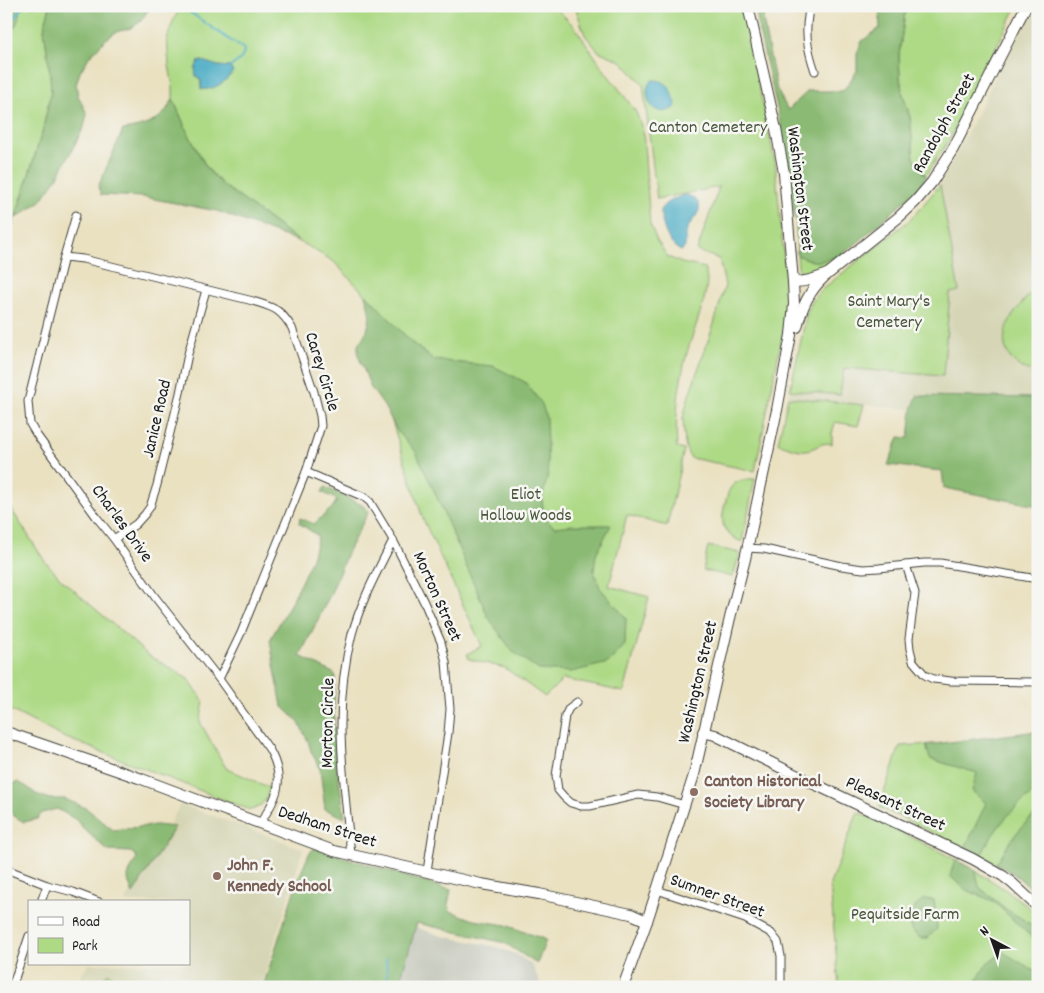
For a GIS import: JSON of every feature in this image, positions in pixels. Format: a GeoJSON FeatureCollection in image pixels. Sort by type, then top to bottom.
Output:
{"type":"FeatureCollection","features":[{"type":"Feature","properties":{"kind":"main road","name":"Washington Street"},"geometry":{"type":"LineString","coordinates":[[624,987],[694,775],[747,548],[791,335],[793,286],[784,173],[748,6]]}},
{"type":"Feature","properties":{"kind":"main road","name":"Randolph Street"},"geometry":{"type":"LineString","coordinates":[[793,286],[829,273],[915,202],[932,182],[954,149],[1026,6]]}},
{"type":"Feature","properties":{"kind":"main road","name":"Washington Street"},"geometry":{"type":"LineString","coordinates":[[783,378],[788,367],[801,312],[808,295],[829,273]]}},
{"type":"Feature","properties":{"kind":"main road"},"geometry":{"type":"LineString","coordinates":[[793,286],[806,290],[818,283]]}},
{"type":"Feature","properties":{"kind":"main road","name":"Dedham Street"},"geometry":{"type":"LineString","coordinates":[[6,732],[139,778],[334,851],[481,884],[539,894],[631,914],[646,921]]}},
{"type":"Feature","properties":{"kind":"main road","name":"Pleasant Street"},"geometry":{"type":"LineString","coordinates":[[703,732],[715,735],[806,781],[973,859],[1012,882],[1038,906]]}},
{"type":"Feature","properties":{"kind":"street"},"geometry":{"type":"LineString","coordinates":[[810,6],[806,26],[806,40],[815,71]]}},
{"type":"Feature","properties":{"kind":"street","name":"Charles Drive"},"geometry":{"type":"LineString","coordinates":[[76,215],[28,401],[30,424],[155,597],[219,679],[275,759],[278,785],[275,797],[260,823]]}},
{"type":"Feature","properties":{"kind":"street","name":"Carey Circle"},"geometry":{"type":"LineString","coordinates":[[64,256],[276,308],[292,328],[314,392],[320,416],[320,426],[306,472],[241,633],[219,679]]}},
{"type":"Feature","properties":{"kind":"street","name":"Janice Road"},"geometry":{"type":"LineString","coordinates":[[114,539],[136,524],[150,506],[157,485],[188,354],[206,290]]}},
{"type":"Feature","properties":{"kind":"street","name":"Morton Street"},"geometry":{"type":"LineString","coordinates":[[306,472],[364,497],[370,502],[394,540],[442,642],[446,662],[450,710],[427,871]]}},
{"type":"Feature","properties":{"kind":"street","name":"Morton Circle"},"geometry":{"type":"LineString","coordinates":[[351,855],[342,770],[342,690],[352,634],[360,610],[394,540]]}},
{"type":"Feature","properties":{"kind":"street"},"geometry":{"type":"LineString","coordinates":[[747,548],[764,549],[863,569],[940,563],[1038,579]]}},
{"type":"Feature","properties":{"kind":"street"},"geometry":{"type":"LineString","coordinates":[[906,566],[916,593],[909,640],[910,649],[913,660],[925,675],[933,679],[951,681],[1038,682]]}},
{"type":"Feature","properties":{"kind":"street"},"geometry":{"type":"LineString","coordinates":[[577,702],[569,708],[565,716],[556,776],[558,790],[564,797],[572,803],[582,806],[638,796],[657,797],[684,805]]}},
{"type":"Feature","properties":{"kind":"street"},"geometry":{"type":"LineString","coordinates":[[6,869],[94,900]]}},
{"type":"Feature","properties":{"kind":"street"},"geometry":{"type":"LineString","coordinates":[[42,900],[47,884]]}},
{"type":"Feature","properties":{"kind":"street","name":"Sumner Street"},"geometry":{"type":"LineString","coordinates":[[657,890],[745,919],[771,933],[778,942],[781,956],[781,987]]}},
{"type":"Feature","properties":{"kind":"street"},"geometry":{"type":"LineString","coordinates":[[12,987],[28,939]]}},
{"type":"Feature","properties":{"kind":"shaded area"},"geometry":{"type":"Polygon","coordinates":[[[1032,6],[1038,6],[1038,424],[788,397],[790,390],[839,395],[844,368],[943,376],[950,292],[959,291],[940,185],[1032,6]]]}},
{"type":"Feature","properties":{"kind":"shaded area","name":"John F. Kennedy School"},"geometry":{"type":"Polygon","coordinates":[[[181,804],[303,849],[261,987],[74,987],[87,966],[190,966],[190,900],[125,900],[181,804]]]}},
{"type":"Feature","properties":{"kind":"shaded area"},"geometry":{"type":"Polygon","coordinates":[[[415,927],[442,936],[493,946],[518,955],[533,966],[541,987],[398,987],[415,927]]]}},
{"type":"Feature","properties":{"kind":"green space"},"geometry":{"type":"Polygon","coordinates":[[[6,6],[50,6],[44,29],[51,91],[43,129],[6,247],[6,6]]]}},
{"type":"Feature","properties":{"kind":"green space"},"geometry":{"type":"Polygon","coordinates":[[[6,6],[22,6],[17,23],[6,43],[6,6]]]}},
{"type":"Feature","properties":{"kind":"green space"},"geometry":{"type":"Polygon","coordinates":[[[50,6],[151,6],[140,22],[131,28],[116,32],[105,40],[89,57],[80,72],[76,85],[78,96],[87,114],[84,127],[56,180],[41,201],[16,218],[43,129],[51,91],[44,29],[50,6]]]}},
{"type":"Feature","properties":{"kind":"green space","name":"Eliot Hollow Woods"},"geometry":{"type":"Polygon","coordinates":[[[182,6],[554,6],[574,26],[636,112],[643,130],[650,224],[657,241],[668,257],[682,263],[705,268],[707,283],[681,382],[676,437],[677,448],[684,450],[667,526],[627,515],[609,586],[649,597],[624,692],[563,679],[545,697],[505,668],[469,659],[467,654],[482,646],[423,519],[364,334],[411,376],[495,367],[434,360],[412,343],[333,261],[300,242],[223,185],[207,168],[187,131],[173,99],[167,39],[174,19],[182,6]],[[202,61],[198,62],[201,89],[219,84],[233,72],[230,67],[218,66],[202,61]]]}},
{"type":"Feature","properties":{"kind":"green space","name":"Canton Cemetery"},"geometry":{"type":"Polygon","coordinates":[[[575,6],[742,6],[775,162],[787,291],[782,337],[755,471],[691,458],[685,445],[683,418],[725,285],[719,259],[697,251],[719,187],[657,199],[643,84],[621,61],[598,51],[585,35],[575,6]]]}},
{"type":"Feature","properties":{"kind":"green space"},"geometry":{"type":"Polygon","coordinates":[[[759,6],[766,6],[763,18],[777,90],[788,110],[808,91],[843,91],[857,71],[857,53],[862,41],[880,28],[879,6],[906,6],[899,55],[900,77],[910,117],[914,158],[926,177],[916,191],[857,243],[842,253],[824,261],[812,261],[797,255],[796,223],[779,116],[759,31],[757,16],[759,6]]]}},
{"type":"Feature","properties":{"kind":"green space"},"geometry":{"type":"Polygon","coordinates":[[[906,6],[1017,6],[949,140],[926,175],[914,158],[910,117],[900,77],[899,55],[906,6]]]}},
{"type":"Feature","properties":{"kind":"green space"},"geometry":{"type":"Polygon","coordinates":[[[173,99],[207,169],[223,185],[300,242],[217,211],[143,197],[101,195],[98,187],[123,130],[153,122],[164,112],[173,99]]]}},
{"type":"Feature","properties":{"kind":"green space","name":"Saint Mary's Cemetery"},"geometry":{"type":"Polygon","coordinates":[[[940,185],[959,291],[950,293],[943,376],[844,368],[840,395],[790,390],[807,313],[816,296],[911,219],[940,185]]]}},
{"type":"Feature","properties":{"kind":"green space"},"geometry":{"type":"Polygon","coordinates":[[[847,251],[817,272],[805,274],[799,269],[797,255],[810,259],[824,260],[847,251]]]}},
{"type":"Feature","properties":{"kind":"green space"},"geometry":{"type":"Polygon","coordinates":[[[1038,285],[1038,372],[1023,368],[1011,359],[1006,349],[1004,338],[1011,319],[1038,285]]]}},
{"type":"Feature","properties":{"kind":"green space","name":"Eliot Hollow Woods"},"geometry":{"type":"Polygon","coordinates":[[[366,294],[412,343],[434,360],[493,366],[525,382],[542,404],[546,417],[548,474],[542,499],[544,519],[555,527],[611,525],[596,554],[594,571],[600,588],[626,618],[625,645],[608,663],[571,672],[539,670],[512,651],[488,617],[416,452],[398,432],[384,406],[371,388],[358,355],[358,345],[367,331],[370,317],[366,294]]]}},
{"type":"Feature","properties":{"kind":"green space"},"geometry":{"type":"Polygon","coordinates":[[[917,396],[1038,398],[1038,506],[944,488],[942,471],[888,465],[899,437],[909,438],[912,410],[917,396]]]}},
{"type":"Feature","properties":{"kind":"green space"},"geometry":{"type":"Polygon","coordinates":[[[788,397],[864,405],[858,426],[835,422],[832,444],[821,444],[810,449],[799,450],[778,443],[788,397]]]}},
{"type":"Feature","properties":{"kind":"green space"},"geometry":{"type":"Polygon","coordinates":[[[755,479],[742,542],[730,535],[724,527],[723,511],[731,487],[738,482],[755,479]]]}},
{"type":"Feature","properties":{"kind":"green space"},"geometry":{"type":"Polygon","coordinates":[[[325,487],[362,505],[369,511],[347,553],[331,593],[300,656],[335,674],[334,720],[337,767],[345,818],[325,809],[320,769],[298,721],[282,706],[270,640],[293,599],[312,558],[318,536],[299,523],[300,518],[314,524],[332,508],[337,500],[322,492],[325,487]]]}},
{"type":"Feature","properties":{"kind":"green space"},"geometry":{"type":"Polygon","coordinates":[[[6,501],[44,560],[61,579],[148,655],[188,679],[204,702],[200,722],[226,768],[270,788],[266,799],[261,805],[250,810],[61,736],[6,708],[6,501]]]}},
{"type":"Feature","properties":{"kind":"green space"},"geometry":{"type":"Polygon","coordinates":[[[708,546],[740,553],[733,577],[703,570],[708,546]]]}},
{"type":"Feature","properties":{"kind":"green space"},"geometry":{"type":"Polygon","coordinates":[[[1038,731],[1038,782],[1032,785],[1035,792],[1018,805],[1004,820],[981,856],[965,848],[986,803],[972,791],[977,773],[930,759],[926,745],[1038,731]]]}},
{"type":"Feature","properties":{"kind":"green space"},"geometry":{"type":"Polygon","coordinates":[[[1038,738],[1038,894],[1013,873],[879,807],[900,746],[1038,738]]]}},
{"type":"Feature","properties":{"kind":"green space"},"geometry":{"type":"Polygon","coordinates":[[[18,782],[36,794],[50,799],[65,799],[86,808],[113,830],[156,825],[175,827],[133,894],[128,876],[137,857],[131,852],[108,851],[75,819],[57,809],[42,813],[37,819],[24,822],[10,812],[6,800],[6,787],[18,782]]]}},
{"type":"Feature","properties":{"kind":"green space","name":"Pequitside Farm"},"geometry":{"type":"Polygon","coordinates":[[[858,812],[974,870],[1018,899],[1038,915],[1038,987],[839,987],[830,884],[858,812]]]}},
{"type":"Feature","properties":{"kind":"green space"},"geometry":{"type":"Polygon","coordinates":[[[1038,812],[1038,894],[1013,873],[996,864],[1020,830],[1038,812]]]}},
{"type":"Feature","properties":{"kind":"green space"},"geometry":{"type":"Polygon","coordinates":[[[314,848],[451,890],[448,904],[450,911],[474,920],[506,925],[546,940],[537,964],[505,943],[417,923],[398,987],[263,987],[297,882],[309,854],[314,848]]]}},
{"type":"Feature","properties":{"kind":"green space"},"geometry":{"type":"Polygon","coordinates":[[[955,860],[976,871],[979,887],[1006,909],[1032,925],[1038,924],[1038,943],[993,901],[966,890],[950,876],[955,860]]]}},
{"type":"Feature","properties":{"kind":"green space"},"geometry":{"type":"Polygon","coordinates":[[[924,899],[934,900],[937,929],[928,938],[920,938],[912,930],[910,920],[917,905],[924,899]]]}},
{"type":"Feature","properties":{"kind":"green space"},"geometry":{"type":"Polygon","coordinates":[[[1003,952],[1038,973],[1038,987],[973,987],[986,965],[1003,952]]]}},
{"type":"Feature","properties":{"kind":"green space"},"geometry":{"type":"Polygon","coordinates":[[[109,973],[113,978],[139,987],[105,987],[107,980],[105,976],[109,973]]]}},
{"type":"Feature","properties":{"kind":"water"},"geometry":{"type":"Polygon","coordinates":[[[202,61],[218,66],[230,67],[233,72],[219,85],[210,89],[201,89],[201,80],[196,76],[195,69],[198,62],[202,61]]]}},
{"type":"Feature","properties":{"kind":"water"},"geometry":{"type":"Polygon","coordinates":[[[652,80],[663,82],[668,86],[676,102],[675,108],[661,112],[652,106],[647,92],[649,83],[652,80]]]}},
{"type":"Feature","properties":{"kind":"water"},"geometry":{"type":"Polygon","coordinates":[[[684,195],[695,199],[698,203],[699,211],[687,230],[685,247],[681,251],[669,239],[664,228],[660,210],[668,202],[684,195]]]}},
{"type":"Feature","properties":{"kind":"waterway"},"geometry":{"type":"LineString","coordinates":[[6,22],[15,17],[24,6]]}},
{"type":"Feature","properties":{"kind":"waterway"},"geometry":{"type":"LineString","coordinates":[[181,6],[244,49],[238,62],[230,67]]}},
{"type":"Feature","properties":{"kind":"waterway"},"geometry":{"type":"LineString","coordinates":[[386,958],[388,987]]}},
{"type":"Feature","properties":{"kind":"place","name":"Canton Historical Society Library"},"geometry":{"type":"Point","coordinates":[694,792]}},
{"type":"Feature","properties":{"kind":"place","name":"John F. Kennedy School"},"geometry":{"type":"Point","coordinates":[217,876]}}]}
